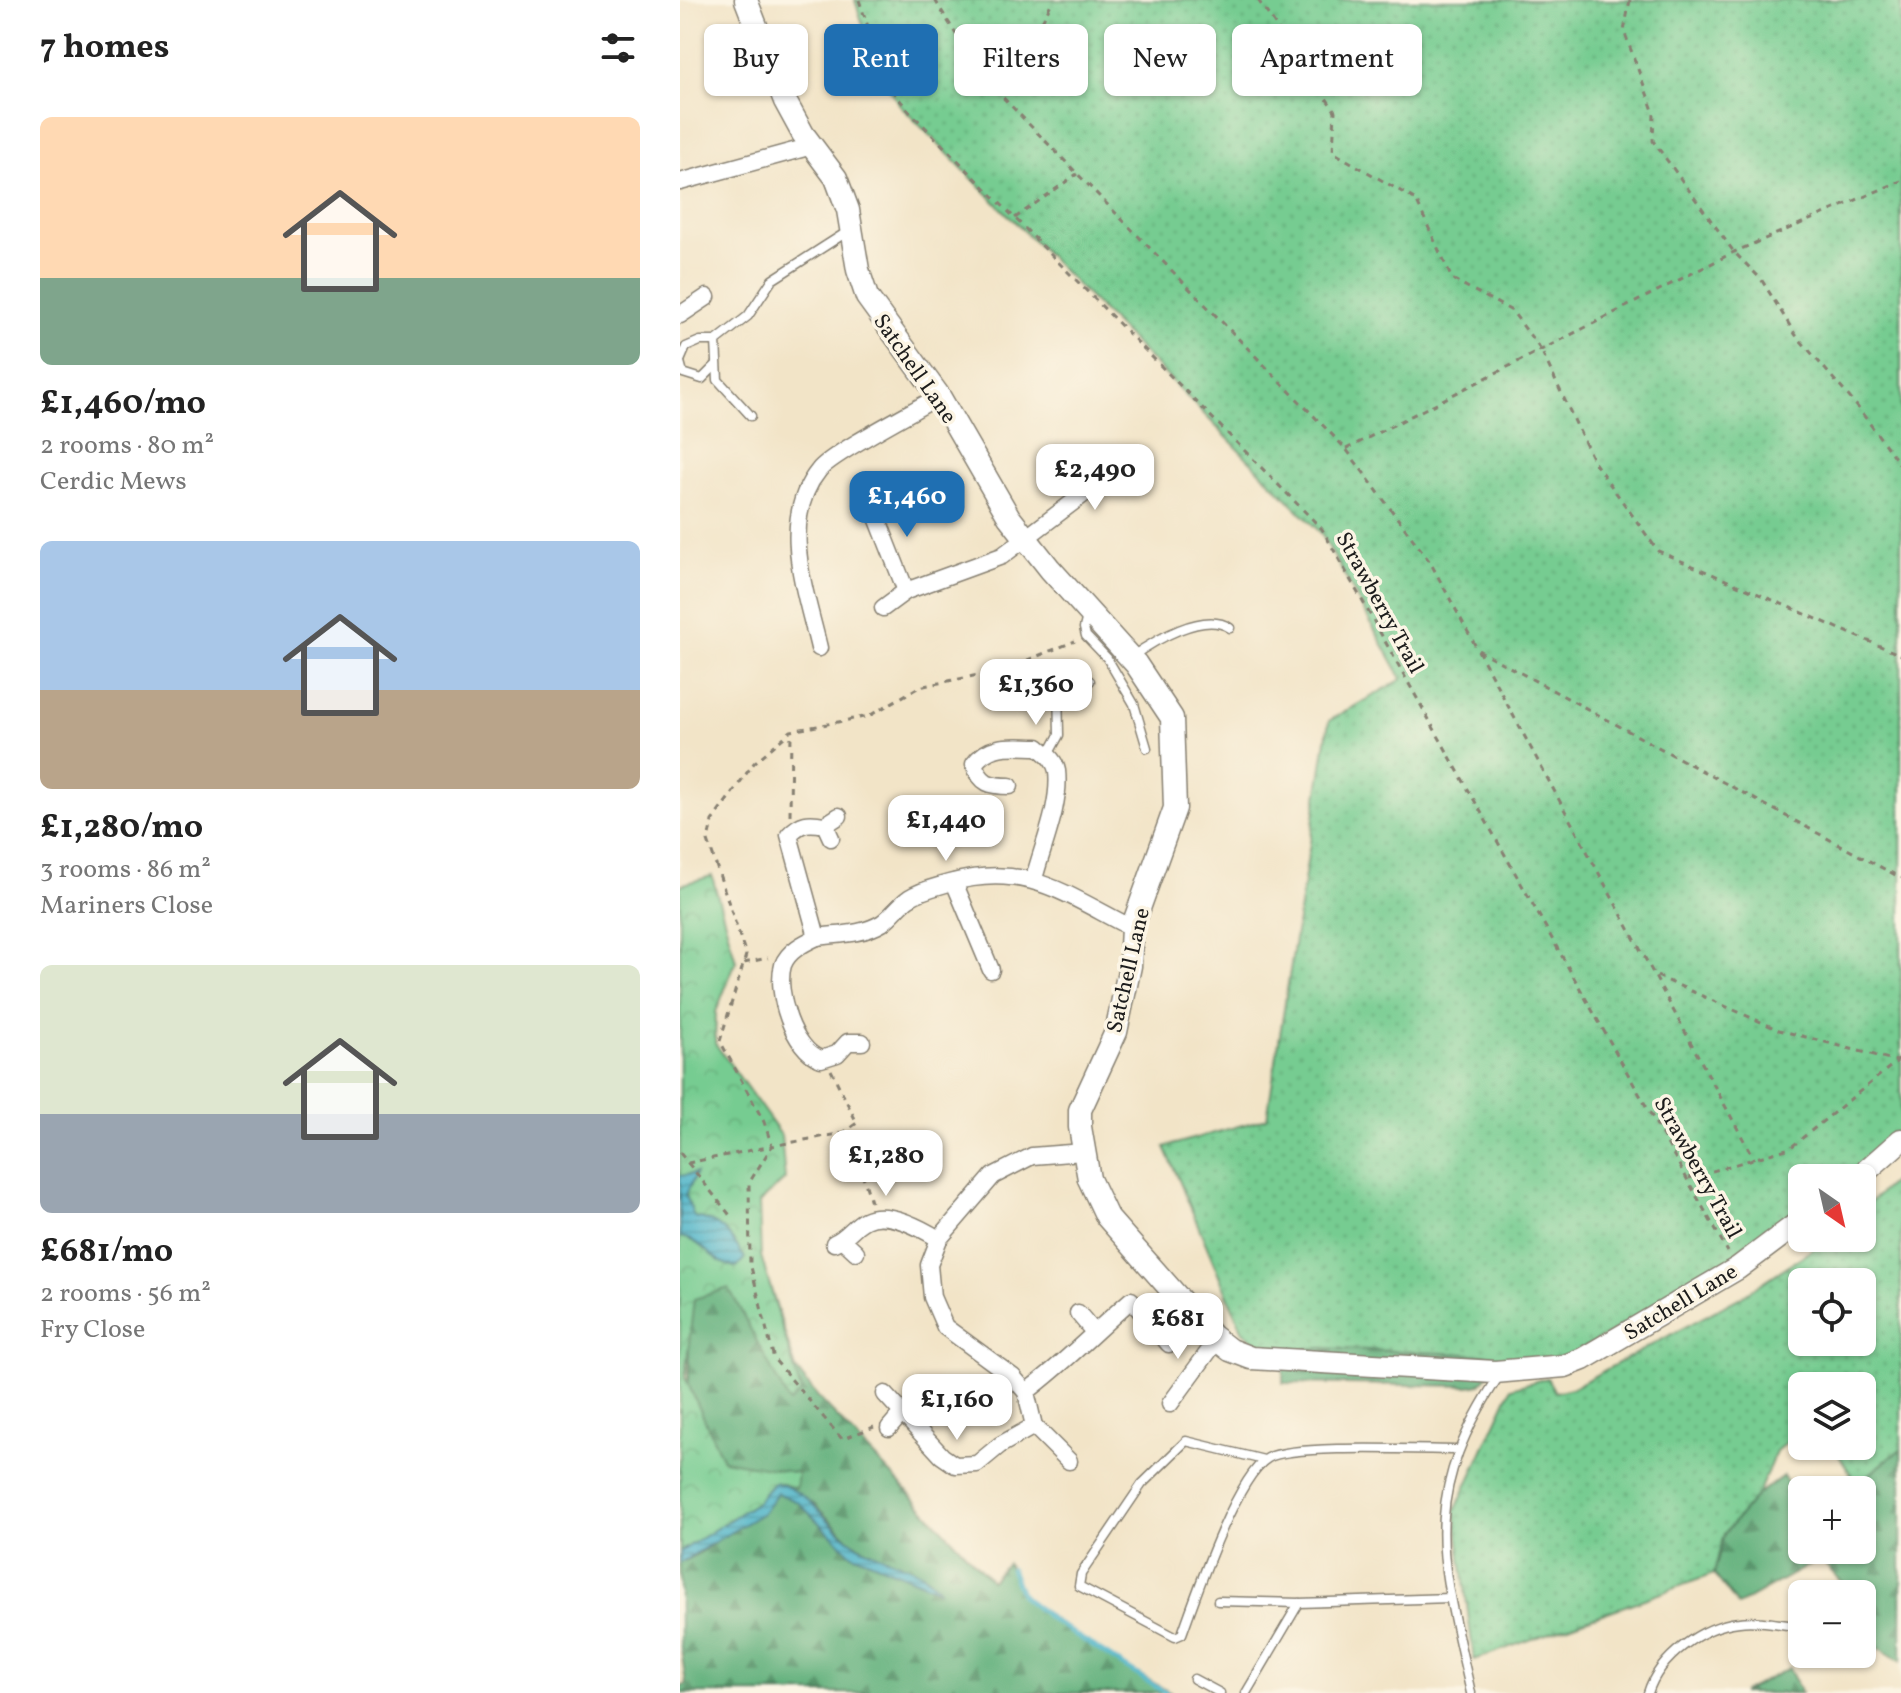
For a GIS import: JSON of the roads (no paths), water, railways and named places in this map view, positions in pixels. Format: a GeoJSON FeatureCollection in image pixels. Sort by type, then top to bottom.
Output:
{"type":"FeatureCollection","features":[{"type":"Feature","properties":{"kind":"street","name":"Satchell Lane"},"geometry":{"type":"LineString","coordinates":[[746,0],[785,101],[836,178],[867,297],[939,396],[1009,517],[1130,658],[1169,710],[1176,743],[1175,808],[1132,928],[1130,966],[1116,1032],[1080,1110],[1083,1152],[1089,1179],[1107,1217],[1217,1340],[1236,1353],[1263,1360],[1502,1372],[1556,1368],[1583,1359],[1738,1268],[1788,1230]]}},
{"type":"Feature","properties":{"kind":"street"},"geometry":{"type":"LineString","coordinates":[[680,182],[812,146]]}},
{"type":"Feature","properties":{"kind":"street"},"geometry":{"type":"LineString","coordinates":[[680,315],[707,297]]}},
{"type":"Feature","properties":{"kind":"street"},"geometry":{"type":"LineString","coordinates":[[819,648],[796,537],[803,496],[820,467],[939,396]]}},
{"type":"Feature","properties":{"kind":"street"},"geometry":{"type":"LineString","coordinates":[[883,608],[906,591],[1002,556],[1138,453]]}},
{"type":"Feature","properties":{"kind":"street"},"geometry":{"type":"LineString","coordinates":[[871,502],[906,591]]}},
{"type":"Feature","properties":{"kind":"street"},"geometry":{"type":"LineString","coordinates":[[1010,786],[991,786],[979,778],[974,764],[983,752],[996,747],[1038,747],[1048,755],[1057,771],[1034,879]]}},
{"type":"Feature","properties":{"kind":"street"},"geometry":{"type":"LineString","coordinates":[[817,937],[789,835],[798,826],[809,822],[832,826]]}},
{"type":"Feature","properties":{"kind":"street"},"geometry":{"type":"LineString","coordinates":[[850,1038],[837,1054],[825,1060],[812,1056],[803,1046],[780,984],[784,962],[800,945],[817,937],[863,931],[883,922],[910,898],[976,875],[1005,874],[1034,879],[1132,928]]}},
{"type":"Feature","properties":{"kind":"street"},"geometry":{"type":"LineString","coordinates":[[954,882],[991,970]]}},
{"type":"Feature","properties":{"kind":"street"},"geometry":{"type":"LineString","coordinates":[[1874,1164],[1901,1140]]}},
{"type":"Feature","properties":{"kind":"street"},"geometry":{"type":"LineString","coordinates":[[1069,1461],[1034,1426],[1026,1392],[1013,1377],[945,1327],[932,1297],[929,1265],[939,1239],[993,1176],[1032,1156],[1083,1152]]}},
{"type":"Feature","properties":{"kind":"street"},"geometry":{"type":"LineString","coordinates":[[856,1252],[838,1241],[864,1220],[874,1218],[923,1229],[939,1239]]}},
{"type":"Feature","properties":{"kind":"street"},"geometry":{"type":"LineString","coordinates":[[1026,1392],[1061,1366],[1131,1300],[1169,1344]]}},
{"type":"Feature","properties":{"kind":"street"},"geometry":{"type":"LineString","coordinates":[[1078,1313],[1094,1332]]}},
{"type":"Feature","properties":{"kind":"street"},"geometry":{"type":"LineString","coordinates":[[1170,1404],[1217,1340]]}},
{"type":"Feature","properties":{"kind":"street"},"geometry":{"type":"LineString","coordinates":[[885,1394],[896,1420],[942,1456],[962,1466],[977,1464],[1000,1445],[1034,1426]]}},
{"type":"Feature","properties":{"kind":"lane"},"geometry":{"type":"LineString","coordinates":[[716,365],[702,379],[683,373],[680,362],[686,347],[700,341],[716,341],[748,316],[772,280],[851,229]]}},
{"type":"Feature","properties":{"kind":"lane"},"geometry":{"type":"LineString","coordinates":[[716,341],[718,380],[751,416]]}},
{"type":"Feature","properties":{"kind":"lane"},"geometry":{"type":"LineString","coordinates":[[1089,611],[1084,628],[1086,636],[1107,658],[1134,704],[1147,748]]}},
{"type":"Feature","properties":{"kind":"lane"},"geometry":{"type":"LineString","coordinates":[[1130,658],[1167,634],[1203,622],[1223,623],[1230,628]]}},
{"type":"Feature","properties":{"kind":"lane"},"geometry":{"type":"LineString","coordinates":[[1048,755],[1059,735],[1058,683],[1090,681]]}},
{"type":"Feature","properties":{"kind":"lane"},"geometry":{"type":"LineString","coordinates":[[1471,1693],[1450,1598],[1441,1529],[1445,1493],[1458,1450],[1477,1410],[1502,1372]]}},
{"type":"Feature","properties":{"kind":"lane"},"geometry":{"type":"LineString","coordinates":[[1264,1460],[1186,1441],[1142,1484],[1081,1574],[1079,1586],[1175,1637],[1182,1634],[1238,1494],[1264,1460],[1279,1454],[1307,1451],[1458,1450]]}},
{"type":"Feature","properties":{"kind":"lane"},"geometry":{"type":"LineString","coordinates":[[1218,1601],[1299,1603],[1450,1598]]}},
{"type":"Feature","properties":{"kind":"lane"},"geometry":{"type":"LineString","coordinates":[[1246,1693],[1299,1603]]}},
{"type":"Feature","properties":{"kind":"lane"},"geometry":{"type":"LineString","coordinates":[[1648,1693],[1657,1673],[1675,1652],[1700,1635],[1736,1622],[1788,1626]]}},
{"type":"Feature","properties":{"kind":"lane"},"geometry":{"type":"LineString","coordinates":[[1194,1679],[1220,1693]]}},
{"type":"Feature","properties":{"kind":"water"},"geometry":{"type":"Polygon","coordinates":[[[696,1173],[686,1195],[694,1217],[712,1222],[730,1236],[745,1258],[737,1267],[721,1262],[696,1243],[680,1237],[680,1176],[696,1173]]]}},
{"type":"Feature","properties":{"kind":"water"},"geometry":{"type":"Polygon","coordinates":[[[774,1482],[799,1493],[853,1542],[922,1574],[939,1590],[850,1553],[798,1502],[777,1493],[764,1512],[680,1563],[680,1552],[757,1502],[774,1482]]]}},
{"type":"Feature","properties":{"kind":"waterway"},"geometry":{"type":"LineString","coordinates":[[1011,1569],[1022,1596],[1052,1620],[1166,1693]]}}]}
